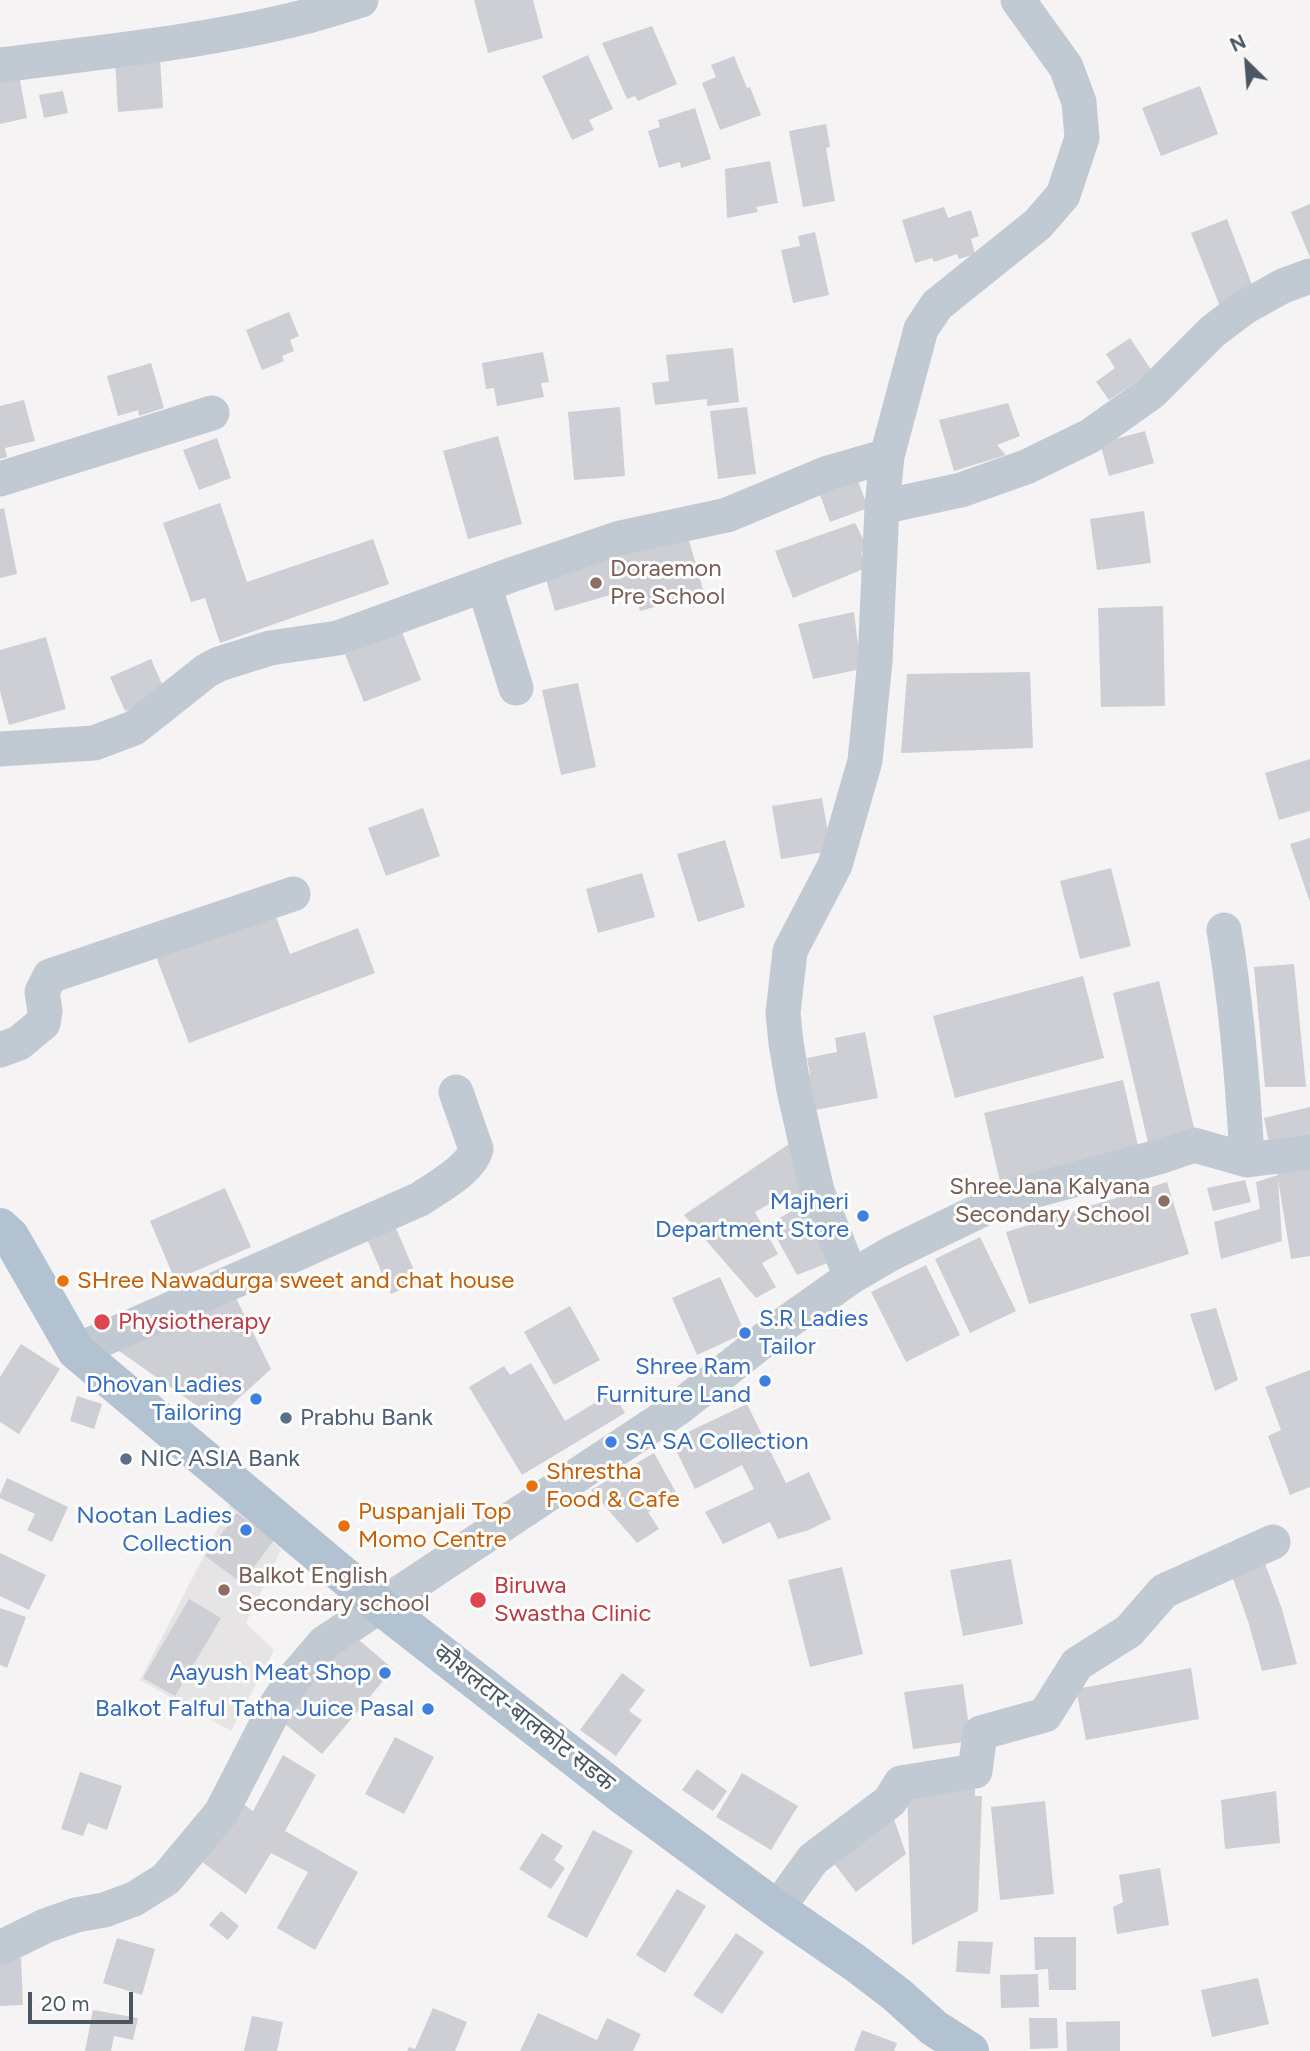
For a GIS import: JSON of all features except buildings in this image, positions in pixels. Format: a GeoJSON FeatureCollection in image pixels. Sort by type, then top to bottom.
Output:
{"type":"FeatureCollection","features":[{"type":"Feature","properties":{"kind":"main road","name":"कौशलटार-बालकोट सडक"},"geometry":{"type":"LineString","coordinates":[[0,1227],[10,1236],[76,1351],[380,1606],[626,1798],[854,1962],[934,2028],[970,2051]]}},
{"type":"Feature","properties":{"kind":"street"},"geometry":{"type":"LineString","coordinates":[[0,65],[240,31],[302,8],[361,0]]}},
{"type":"Feature","properties":{"kind":"street"},"geometry":{"type":"LineString","coordinates":[[851,1277],[817,1191],[794,1090],[783,1013],[790,951],[835,865],[864,761],[875,661],[887,456],[921,329],[937,305],[1038,224],[1063,195],[1083,138],[1079,102],[1066,67],[1018,0]]}},
{"type":"Feature","properties":{"kind":"street"},"geometry":{"type":"LineString","coordinates":[[882,507],[961,490],[1026,467],[1090,436],[1152,392],[1213,331],[1245,307],[1283,286],[1310,276]]}},
{"type":"Feature","properties":{"kind":"street"},"geometry":{"type":"LineString","coordinates":[[0,480],[212,413]]}},
{"type":"Feature","properties":{"kind":"street"},"geometry":{"type":"LineString","coordinates":[[0,749],[94,743],[134,728],[206,671],[219,664],[270,648],[338,638],[621,538],[727,515],[828,473],[887,456]]}},
{"type":"Feature","properties":{"kind":"street"},"geometry":{"type":"LineString","coordinates":[[484,585],[516,688]]}},
{"type":"Feature","properties":{"kind":"street"},"geometry":{"type":"LineString","coordinates":[[0,1049],[19,1043],[43,1023],[45,1011],[42,992],[50,976],[293,894]]}},
{"type":"Feature","properties":{"kind":"street"},"geometry":{"type":"LineString","coordinates":[[1224,930],[1234,989],[1247,1160]]}},
{"type":"Feature","properties":{"kind":"street"},"geometry":{"type":"LineString","coordinates":[[76,1351],[420,1199],[456,1175],[474,1158],[476,1149],[456,1092]]}},
{"type":"Feature","properties":{"kind":"street"},"geometry":{"type":"LineString","coordinates":[[0,1948],[66,1918],[104,1910],[134,1899],[166,1879],[220,1813],[277,1704],[295,1677],[324,1643],[677,1409],[783,1325],[851,1277],[892,1253],[1006,1198],[1194,1145],[1247,1160],[1310,1152]]}},
{"type":"Feature","properties":{"kind":"street"},"geometry":{"type":"LineString","coordinates":[[777,1909],[813,1859],[890,1801],[901,1783],[975,1771],[980,1733],[1045,1715],[1077,1664],[1129,1631],[1164,1591],[1273,1542]]}},
{"type":"Feature","properties":{"kind":"shaded area","name":"Balkot English Secondary school"},"geometry":{"type":"Polygon","coordinates":[[[232,1501],[281,1550],[246,1623],[274,1650],[231,1731],[140,1680],[232,1501]]]}},
{"type":"Feature","properties":{"kind":"place","name":"Doraemon Pre School"},"geometry":{"type":"Point","coordinates":[596,583]}},
{"type":"Feature","properties":{"kind":"place","name":"ShreeJana Kalyana Secondary School"},"geometry":{"type":"Point","coordinates":[1164,1201]}},
{"type":"Feature","properties":{"kind":"place","name":"Majheri Department Store"},"geometry":{"type":"Point","coordinates":[863,1216]}},
{"type":"Feature","properties":{"kind":"place","name":"SHree Nawadurga sweet and chat house"},"geometry":{"type":"Point","coordinates":[63,1281]}},
{"type":"Feature","properties":{"kind":"place","name":"Physiotherapy"},"geometry":{"type":"Point","coordinates":[102,1322]}},
{"type":"Feature","properties":{"kind":"place","name":"S.R Ladies Tailor"},"geometry":{"type":"Point","coordinates":[745,1333]}},
{"type":"Feature","properties":{"kind":"place","name":"Shree Ram Furniture Land"},"geometry":{"type":"Point","coordinates":[765,1381]}},
{"type":"Feature","properties":{"kind":"place","name":"Dhovan Ladies Tailoring"},"geometry":{"type":"Point","coordinates":[256,1399]}},
{"type":"Feature","properties":{"kind":"place","name":"Prabhu Bank"},"geometry":{"type":"Point","coordinates":[286,1418]}},
{"type":"Feature","properties":{"kind":"place","name":"SA SA Collection"},"geometry":{"type":"Point","coordinates":[611,1442]}},
{"type":"Feature","properties":{"kind":"place","name":"NIC ASIA Bank"},"geometry":{"type":"Point","coordinates":[126,1459]}},
{"type":"Feature","properties":{"kind":"place","name":"Shrestha Food & Cafe"},"geometry":{"type":"Point","coordinates":[532,1486]}},
{"type":"Feature","properties":{"kind":"place","name":"Puspanjali Top Momo Centre"},"geometry":{"type":"Point","coordinates":[344,1526]}},
{"type":"Feature","properties":{"kind":"place","name":"Nootan Ladies Collection"},"geometry":{"type":"Point","coordinates":[246,1530]}},
{"type":"Feature","properties":{"kind":"place","name":"Balkot English Secondary school"},"geometry":{"type":"Point","coordinates":[224,1590]}},
{"type":"Feature","properties":{"kind":"place","name":"Biruwa Swastha Clinic"},"geometry":{"type":"Point","coordinates":[478,1600]}},
{"type":"Feature","properties":{"kind":"place","name":"Aayush Meat Shop"},"geometry":{"type":"Point","coordinates":[385,1673]}},
{"type":"Feature","properties":{"kind":"place","name":"Balkot Falful Tatha Juice Pasal"},"geometry":{"type":"Point","coordinates":[428,1709]}}]}
